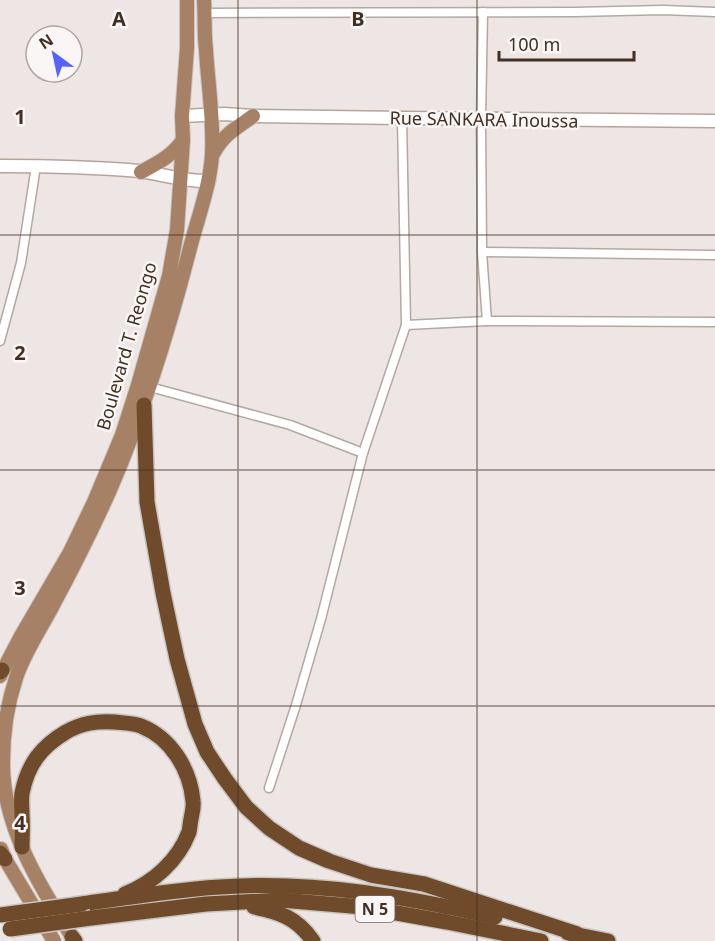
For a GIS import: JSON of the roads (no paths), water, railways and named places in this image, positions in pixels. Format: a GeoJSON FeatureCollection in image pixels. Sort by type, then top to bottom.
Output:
{"type":"FeatureCollection","features":[{"type":"Feature","properties":{"kind":"highway"},"geometry":{"type":"LineString","coordinates":[[144,405],[147,502],[177,660],[195,724],[207,752],[246,807],[269,828],[298,848],[329,861],[371,874],[424,884],[577,934]]}},
{"type":"Feature","properties":{"kind":"highway"},"geometry":{"type":"LineString","coordinates":[[22,847],[22,795],[26,778],[33,761],[52,741],[75,727],[99,721],[121,722],[153,732],[175,752],[188,777],[194,802],[189,831],[175,858],[156,877],[114,899]]}},
{"type":"Feature","properties":{"kind":"highway","name":"N 5"},"geometry":{"type":"LineString","coordinates":[[0,915],[192,889],[287,885],[404,898],[608,941]]}},
{"type":"Feature","properties":{"kind":"highway","name":"N 5"},"geometry":{"type":"LineString","coordinates":[[5,930],[206,904],[281,900],[363,907],[541,941]]}},
{"type":"Feature","properties":{"kind":"highway"},"geometry":{"type":"LineString","coordinates":[[206,904],[238,904],[270,910],[291,918],[306,930],[313,941]]}},
{"type":"Feature","properties":{"kind":"main road","name":"Boulevard T. Reongo"},"geometry":{"type":"LineString","coordinates":[[1,673],[70,552],[94,501],[122,435],[170,276],[177,230],[183,140],[187,0]]}},
{"type":"Feature","properties":{"kind":"main road","name":"Boulevard T. Reongo"},"geometry":{"type":"LineString","coordinates":[[74,939],[36,876],[22,847],[5,793],[4,740],[10,699],[23,661],[77,561],[110,490],[144,405],[178,294],[208,181],[212,156],[213,114],[204,6]]}},
{"type":"Feature","properties":{"kind":"main road"},"geometry":{"type":"LineString","coordinates":[[212,156],[230,131],[253,116]]}},
{"type":"Feature","properties":{"kind":"main road"},"geometry":{"type":"LineString","coordinates":[[141,172],[166,158],[183,140]]}},
{"type":"Feature","properties":{"kind":"main road"},"geometry":{"type":"LineString","coordinates":[[2,853],[54,941]]}},
{"type":"Feature","properties":{"kind":"street"},"geometry":{"type":"LineString","coordinates":[[204,6],[483,12],[663,10],[715,12]]}},
{"type":"Feature","properties":{"kind":"street"},"geometry":{"type":"LineString","coordinates":[[483,12],[482,252],[487,321]]}},
{"type":"Feature","properties":{"kind":"street","name":"Rue SANKARA Inoussa"},"geometry":{"type":"LineString","coordinates":[[182,116],[213,114],[715,121]]}},
{"type":"Feature","properties":{"kind":"street"},"geometry":{"type":"LineString","coordinates":[[268,788],[318,630],[363,453],[406,325],[402,118]]}},
{"type":"Feature","properties":{"kind":"street"},"geometry":{"type":"LineString","coordinates":[[0,166],[87,167],[208,181]]}},
{"type":"Feature","properties":{"kind":"street"},"geometry":{"type":"LineString","coordinates":[[0,341],[21,262],[36,166]]}},
{"type":"Feature","properties":{"kind":"street"},"geometry":{"type":"LineString","coordinates":[[482,252],[715,255]]}},
{"type":"Feature","properties":{"kind":"street"},"geometry":{"type":"LineString","coordinates":[[406,325],[487,321],[715,322]]}},
{"type":"Feature","properties":{"kind":"street"},"geometry":{"type":"LineString","coordinates":[[150,387],[290,425],[363,453]]}}]}
